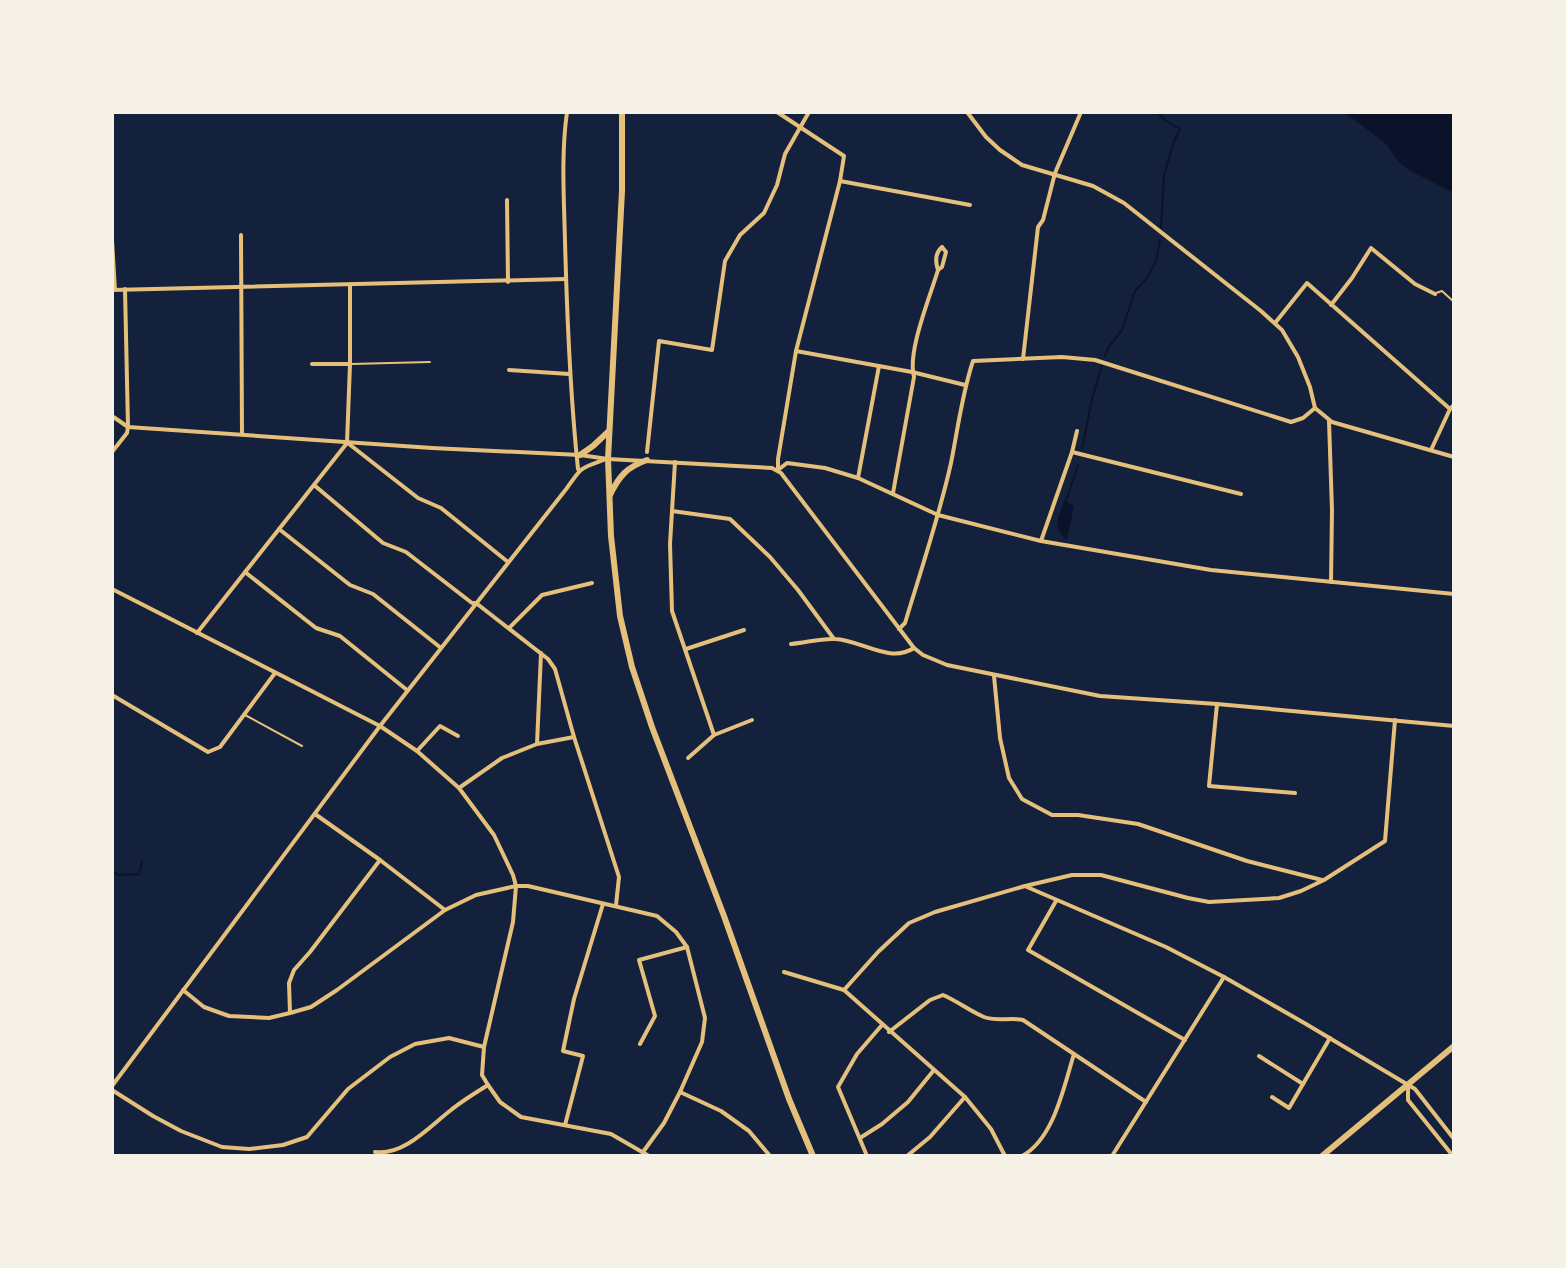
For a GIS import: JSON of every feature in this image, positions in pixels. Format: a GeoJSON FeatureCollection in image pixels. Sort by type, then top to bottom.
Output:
{"type":"FeatureCollection","features":[{"type":"Feature","properties":{"kind":"main road"},"geometry":{"type":"LineString","coordinates":[[622,112],[622,191],[608,459],[620,616],[632,667],[652,727],[789,1099],[813,1156]]}},
{"type":"Feature","properties":{"kind":"main road"},"geometry":{"type":"LineString","coordinates":[[578,455],[609,431]]}},
{"type":"Feature","properties":{"kind":"main road"},"geometry":{"type":"LineString","coordinates":[[609,498],[622,473],[647,460]]}},
{"type":"Feature","properties":{"kind":"main road"},"geometry":{"type":"LineString","coordinates":[[1322,1156],[1454,1046]]}},
{"type":"Feature","properties":{"kind":"street"},"geometry":{"type":"LineString","coordinates":[[567,112],[564,202],[566,279],[569,374],[578,471]]}},
{"type":"Feature","properties":{"kind":"street"},"geometry":{"type":"LineString","coordinates":[[777,112],[844,156],[796,351],[778,470]]}},
{"type":"Feature","properties":{"kind":"street"},"geometry":{"type":"LineString","coordinates":[[647,452],[659,341],[712,350],[725,261],[740,235],[764,213],[777,185],[785,154],[809,112]]}},
{"type":"Feature","properties":{"kind":"street"},"geometry":{"type":"LineString","coordinates":[[967,112],[986,137],[1022,165],[1093,186],[1124,203],[1274,323],[1282,330],[1298,357],[1315,408],[1329,421],[1454,457]]}},
{"type":"Feature","properties":{"kind":"street"},"geometry":{"type":"LineString","coordinates":[[1023,359],[1038,227],[1043,220],[1055,173],[1081,112]]}},
{"type":"Feature","properties":{"kind":"street"},"geometry":{"type":"LineString","coordinates":[[840,181],[970,205]]}},
{"type":"Feature","properties":{"kind":"street"},"geometry":{"type":"LineString","coordinates":[[507,200],[508,282]]}},
{"type":"Feature","properties":{"kind":"street"},"geometry":{"type":"LineString","coordinates":[[241,235],[242,434]]}},
{"type":"Feature","properties":{"kind":"street"},"geometry":{"type":"LineString","coordinates":[[112,240],[113,290],[566,279]]}},
{"type":"Feature","properties":{"kind":"street"},"geometry":{"type":"LineString","coordinates":[[893,493],[914,377],[912,366],[917,338],[938,270],[942,267],[946,252],[942,247],[936,256],[938,270]]}},
{"type":"Feature","properties":{"kind":"street"},"geometry":{"type":"LineString","coordinates":[[1331,305],[1371,248],[1415,284],[1435,294]]}},
{"type":"Feature","properties":{"kind":"street"},"geometry":{"type":"LineString","coordinates":[[1274,323],[1307,283],[1452,407],[1431,450]]}},
{"type":"Feature","properties":{"kind":"street"},"geometry":{"type":"LineString","coordinates":[[197,633],[347,443],[350,284]]}},
{"type":"Feature","properties":{"kind":"street"},"geometry":{"type":"LineString","coordinates":[[112,452],[128,427],[125,289]]}},
{"type":"Feature","properties":{"kind":"street"},"geometry":{"type":"LineString","coordinates":[[796,351],[965,385]]}},
{"type":"Feature","properties":{"kind":"street"},"geometry":{"type":"LineString","coordinates":[[899,629],[905,623],[938,515],[965,385],[973,361],[1062,357],[1095,360],[1291,422],[1303,418],[1315,408]]}},
{"type":"Feature","properties":{"kind":"street"},"geometry":{"type":"LineString","coordinates":[[312,364],[350,364]]}},
{"type":"Feature","properties":{"kind":"street"},"geometry":{"type":"LineString","coordinates":[[858,478],[879,366]]}},
{"type":"Feature","properties":{"kind":"street"},"geometry":{"type":"LineString","coordinates":[[509,370],[569,374]]}},
{"type":"Feature","properties":{"kind":"street"},"geometry":{"type":"LineString","coordinates":[[112,416],[128,427],[772,468],[778,470],[914,648],[947,665],[1100,696],[1454,726]]}},
{"type":"Feature","properties":{"kind":"street"},"geometry":{"type":"LineString","coordinates":[[1329,421],[1331,583]]}},
{"type":"Feature","properties":{"kind":"street"},"geometry":{"type":"LineString","coordinates":[[1041,541],[1077,431]]}},
{"type":"Feature","properties":{"kind":"street"},"geometry":{"type":"LineString","coordinates":[[347,443],[418,498],[441,508],[508,562]]}},
{"type":"Feature","properties":{"kind":"street"},"geometry":{"type":"LineString","coordinates":[[1072,452],[1241,494]]}},
{"type":"Feature","properties":{"kind":"street"},"geometry":{"type":"LineString","coordinates":[[484,1047],[449,1038],[415,1044],[390,1057],[348,1089],[307,1137],[283,1145],[249,1149],[222,1147],[181,1131],[112,1088],[380,726],[578,471],[608,459]]}},
{"type":"Feature","properties":{"kind":"street"},"geometry":{"type":"LineString","coordinates":[[675,462],[670,544],[672,611],[714,735]]}},
{"type":"Feature","properties":{"kind":"street"},"geometry":{"type":"LineString","coordinates":[[778,470],[787,463],[825,468],[858,478],[938,515],[1041,541],[1211,570],[1454,594]]}},
{"type":"Feature","properties":{"kind":"street"},"geometry":{"type":"LineString","coordinates":[[314,485],[383,543],[406,552],[509,628],[541,653],[555,669],[619,877],[616,905]]}},
{"type":"Feature","properties":{"kind":"street"},"geometry":{"type":"LineString","coordinates":[[672,511],[730,519],[770,557],[834,639]]}},
{"type":"Feature","properties":{"kind":"street"},"geometry":{"type":"LineString","coordinates":[[279,529],[350,585],[373,594],[441,648]]}},
{"type":"Feature","properties":{"kind":"street"},"geometry":{"type":"LineString","coordinates":[[245,572],[316,628],[340,636],[408,691]]}},
{"type":"Feature","properties":{"kind":"street"},"geometry":{"type":"LineString","coordinates":[[509,628],[542,595],[592,583]]}},
{"type":"Feature","properties":{"kind":"street"},"geometry":{"type":"LineString","coordinates":[[112,589],[380,726],[417,751],[459,788],[494,835],[516,886],[513,922],[484,1047],[482,1075],[500,1102],[521,1117],[611,1134],[649,1156]]}},
{"type":"Feature","properties":{"kind":"street"},"geometry":{"type":"LineString","coordinates":[[686,649],[744,630]]}},
{"type":"Feature","properties":{"kind":"street"},"geometry":{"type":"LineString","coordinates":[[791,644],[834,639],[894,654],[914,648]]}},
{"type":"Feature","properties":{"kind":"street"},"geometry":{"type":"LineString","coordinates":[[537,744],[541,653]]}},
{"type":"Feature","properties":{"kind":"street"},"geometry":{"type":"LineString","coordinates":[[112,695],[208,752],[220,747],[275,673]]}},
{"type":"Feature","properties":{"kind":"street"},"geometry":{"type":"LineString","coordinates":[[994,676],[1006,765],[1009,778],[1022,799],[1052,815],[1078,815],[1138,824],[1247,861],[1324,880]]}},
{"type":"Feature","properties":{"kind":"street"},"geometry":{"type":"LineString","coordinates":[[1217,704],[1209,786],[1295,793]]}},
{"type":"Feature","properties":{"kind":"street"},"geometry":{"type":"LineString","coordinates":[[688,758],[714,735],[752,720]]}},
{"type":"Feature","properties":{"kind":"street"},"geometry":{"type":"LineString","coordinates":[[844,990],[909,923],[935,912],[1069,875],[1101,875],[1209,902],[1279,898],[1324,880],[1385,841],[1395,720]]}},
{"type":"Feature","properties":{"kind":"street"},"geometry":{"type":"LineString","coordinates":[[417,751],[440,726],[458,736]]}},
{"type":"Feature","properties":{"kind":"street"},"geometry":{"type":"LineString","coordinates":[[459,788],[502,758],[537,744],[574,737]]}},
{"type":"Feature","properties":{"kind":"street"},"geometry":{"type":"LineString","coordinates":[[315,814],[445,910]]}},
{"type":"Feature","properties":{"kind":"street"},"geometry":{"type":"LineString","coordinates":[[290,1013],[289,983],[294,970],[380,860]]}},
{"type":"Feature","properties":{"kind":"street"},"geometry":{"type":"LineString","coordinates":[[183,990],[204,1007],[229,1016],[269,1018],[311,1007],[445,910],[476,895],[516,886],[528,886],[657,916],[676,932],[687,947],[705,1018],[702,1042],[680,1092],[664,1123],[643,1152]]}},
{"type":"Feature","properties":{"kind":"street"},"geometry":{"type":"LineString","coordinates":[[1025,886],[1166,947],[1330,1038],[1415,1089],[1454,1139]]}},
{"type":"Feature","properties":{"kind":"street"},"geometry":{"type":"LineString","coordinates":[[1056,901],[1028,950],[1185,1040]]}},
{"type":"Feature","properties":{"kind":"street"},"geometry":{"type":"LineString","coordinates":[[565,1125],[583,1056],[563,1051],[574,999],[603,904]]}},
{"type":"Feature","properties":{"kind":"street"},"geometry":{"type":"LineString","coordinates":[[640,1044],[655,1016],[639,960],[687,947]]}},
{"type":"Feature","properties":{"kind":"street"},"geometry":{"type":"LineString","coordinates":[[784,972],[844,990],[965,1097],[991,1129],[1005,1156]]}},
{"type":"Feature","properties":{"kind":"street"},"geometry":{"type":"LineString","coordinates":[[1112,1156],[1224,977]]}},
{"type":"Feature","properties":{"kind":"street"},"geometry":{"type":"LineString","coordinates":[[889,1032],[930,1000],[943,995],[986,1018],[1023,1020],[1146,1102]]}},
{"type":"Feature","properties":{"kind":"street"},"geometry":{"type":"LineString","coordinates":[[867,1156],[838,1087],[857,1054],[882,1025]]}},
{"type":"Feature","properties":{"kind":"street"},"geometry":{"type":"LineString","coordinates":[[1272,1097],[1289,1108],[1330,1038]]}},
{"type":"Feature","properties":{"kind":"street"},"geometry":{"type":"LineString","coordinates":[[1022,1156],[1044,1136],[1074,1053]]}},
{"type":"Feature","properties":{"kind":"street"},"geometry":{"type":"LineString","coordinates":[[1259,1056],[1303,1084]]}},
{"type":"Feature","properties":{"kind":"street"},"geometry":{"type":"LineString","coordinates":[[860,1138],[908,1102],[934,1070]]}},
{"type":"Feature","properties":{"kind":"street"},"geometry":{"type":"LineString","coordinates":[[375,1152],[392,1151],[411,1141],[488,1085]]}},
{"type":"Feature","properties":{"kind":"street"},"geometry":{"type":"LineString","coordinates":[[1408,1086],[1408,1100],[1453,1156]]}},
{"type":"Feature","properties":{"kind":"street"},"geometry":{"type":"LineString","coordinates":[[680,1092],[721,1111],[749,1131],[770,1156]]}},
{"type":"Feature","properties":{"kind":"street"},"geometry":{"type":"LineString","coordinates":[[907,1156],[930,1137],[965,1097]]}},
{"type":"Feature","properties":{"kind":"lane"},"geometry":{"type":"LineString","coordinates":[[1435,294],[1442,291],[1454,302]]}},
{"type":"Feature","properties":{"kind":"lane"},"geometry":{"type":"LineString","coordinates":[[350,364],[430,362]]}},
{"type":"Feature","properties":{"kind":"lane"},"geometry":{"type":"LineString","coordinates":[[244,715],[302,746]]}},
{"type":"Feature","properties":{"kind":"water"},"geometry":{"type":"Polygon","coordinates":[[[1344,112],[1454,112],[1454,193],[1409,170],[1386,144],[1344,112]]]}},
{"type":"Feature","properties":{"kind":"water"},"geometry":{"type":"Polygon","coordinates":[[[1064,500],[1074,506],[1067,540],[1058,526],[1064,500]]]}},
{"type":"Feature","properties":{"kind":"waterway"},"geometry":{"type":"LineString","coordinates":[[1157,112],[1180,129],[1164,175],[1161,228]]}},
{"type":"Feature","properties":{"kind":"waterway"},"geometry":{"type":"LineString","coordinates":[[1105,356],[1122,330],[1135,291],[1148,277],[1156,261],[1160,240]]}},
{"type":"Feature","properties":{"kind":"waterway"},"geometry":{"type":"LineString","coordinates":[[1082,449],[1102,365]]}},
{"type":"Feature","properties":{"kind":"waterway"},"geometry":{"type":"LineString","coordinates":[[1066,501],[1078,465]]}},
{"type":"Feature","properties":{"kind":"waterway"},"geometry":{"type":"LineString","coordinates":[[112,871],[118,875],[139,874],[142,862]]}}]}
